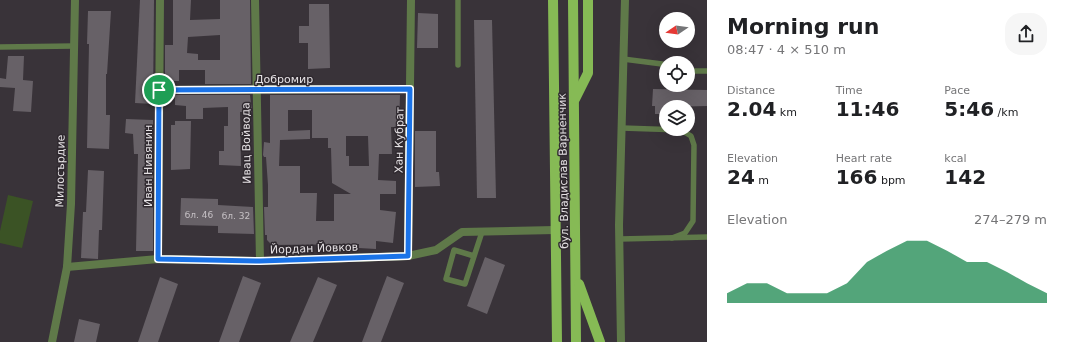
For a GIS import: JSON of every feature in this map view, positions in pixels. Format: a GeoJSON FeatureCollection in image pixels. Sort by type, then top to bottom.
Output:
{"type":"FeatureCollection","features":[{"type":"Feature","properties":{"kind":"main road","name":"бул. Владислав Варненчик"},"geometry":{"type":"LineString","coordinates":[[553,0],[557,342]]}},
{"type":"Feature","properties":{"kind":"main road","name":"бул. Владислав Варненчик"},"geometry":{"type":"LineString","coordinates":[[573,0],[576,342]]}},
{"type":"Feature","properties":{"kind":"main road"},"geometry":{"type":"LineString","coordinates":[[574,101],[588,73],[588,0]]}},
{"type":"Feature","properties":{"kind":"main road"},"geometry":{"type":"LineString","coordinates":[[576,276],[600,342]]}},
{"type":"Feature","properties":{"kind":"street","name":"Милосърдие"},"geometry":{"type":"LineString","coordinates":[[52,342],[67,267],[71,204],[75,0]]}},
{"type":"Feature","properties":{"kind":"street","name":"Иван Нивянин"},"geometry":{"type":"LineString","coordinates":[[158,259],[160,0]]}},
{"type":"Feature","properties":{"kind":"street","name":"Ивац Войвода"},"geometry":{"type":"LineString","coordinates":[[255,0],[260,261]]}},
{"type":"Feature","properties":{"kind":"street","name":"Хан Кубрат"},"geometry":{"type":"LineString","coordinates":[[408,256],[411,0]]}},
{"type":"Feature","properties":{"kind":"street"},"geometry":{"type":"LineString","coordinates":[[621,342],[620,239],[625,0]]}},
{"type":"Feature","properties":{"kind":"street","name":"Добромир"},"geometry":{"type":"LineString","coordinates":[[159,90],[410,89]]}},
{"type":"Feature","properties":{"kind":"street","name":"Йордан Йовков"},"geometry":{"type":"LineString","coordinates":[[67,267],[158,259],[260,261],[408,256],[436,250],[462,232],[555,230]]}},
{"type":"Feature","properties":{"kind":"lane"},"geometry":{"type":"LineString","coordinates":[[458,0],[458,65]]}},
{"type":"Feature","properties":{"kind":"lane"},"geometry":{"type":"LineString","coordinates":[[0,47],[74,46]]}},
{"type":"Feature","properties":{"kind":"lane"},"geometry":{"type":"LineString","coordinates":[[623,59],[659,64]]}},
{"type":"Feature","properties":{"kind":"lane"},"geometry":{"type":"LineString","coordinates":[[695,71],[707,71]]}},
{"type":"Feature","properties":{"kind":"lane"},"geometry":{"type":"LineString","coordinates":[[622,128],[681,130],[691,136],[694,145],[693,221],[685,233],[672,238]]}},
{"type":"Feature","properties":{"kind":"lane"},"geometry":{"type":"LineString","coordinates":[[474,256],[454,250],[446,279],[465,284],[482,232]]}},
{"type":"Feature","properties":{"kind":"lane"},"geometry":{"type":"LineString","coordinates":[[620,239],[707,238]]}},
{"type":"Feature","properties":{"kind":"green space"},"geometry":{"type":"Polygon","coordinates":[[[8,195],[33,201],[22,248],[0,243],[0,231],[8,195]]]}},
{"type":"Feature","properties":{"kind":"building"},"geometry":{"type":"Polygon","coordinates":[[[140,0],[154,0],[153,104],[135,103],[140,0]]]}},
{"type":"Feature","properties":{"kind":"building"},"geometry":{"type":"Polygon","coordinates":[[[173,0],[191,0],[190,20],[220,19],[220,0],[250,0],[251,84],[205,84],[205,70],[179,70],[179,81],[165,81],[165,45],[173,45],[173,0]],[[220,35],[188,37],[187,53],[198,54],[198,60],[220,60],[220,35]]]}},
{"type":"Feature","properties":{"kind":"building"},"geometry":{"type":"Polygon","coordinates":[[[309,4],[329,4],[330,68],[308,69],[308,43],[299,43],[299,26],[309,26],[309,4]]]}},
{"type":"Feature","properties":{"kind":"building"},"geometry":{"type":"Polygon","coordinates":[[[88,11],[111,11],[106,74],[106,115],[110,115],[109,149],[87,148],[89,44],[87,44],[88,11]]]}},
{"type":"Feature","properties":{"kind":"building"},"geometry":{"type":"Polygon","coordinates":[[[418,13],[438,14],[438,48],[417,48],[418,13]]]}},
{"type":"Feature","properties":{"kind":"building"},"geometry":{"type":"Polygon","coordinates":[[[474,20],[492,20],[496,198],[477,198],[474,20]]]}},
{"type":"Feature","properties":{"kind":"building"},"geometry":{"type":"Polygon","coordinates":[[[8,56],[24,56],[23,80],[33,81],[31,112],[13,111],[15,88],[0,87],[0,78],[6,79],[8,56]]]}},
{"type":"Feature","properties":{"kind":"building"},"geometry":{"type":"Polygon","coordinates":[[[653,89],[659,89],[659,92],[695,92],[695,90],[707,90],[707,106],[695,106],[695,100],[659,100],[659,114],[655,114],[655,106],[652,106],[653,89]]]}},
{"type":"Feature","properties":{"kind":"building"},"geometry":{"type":"Polygon","coordinates":[[[175,95],[250,95],[252,112],[240,112],[241,166],[219,165],[219,151],[224,151],[224,126],[228,126],[228,107],[203,108],[203,119],[186,119],[186,106],[175,105],[175,95]]]}},
{"type":"Feature","properties":{"kind":"building"},"geometry":{"type":"Polygon","coordinates":[[[270,95],[400,95],[399,127],[391,127],[392,154],[379,154],[378,180],[396,181],[396,194],[380,194],[380,210],[396,212],[393,243],[376,241],[376,249],[359,248],[359,244],[272,245],[267,240],[267,235],[265,235],[264,207],[268,207],[268,185],[266,157],[263,155],[264,142],[270,143],[270,95]],[[288,110],[288,131],[310,130],[310,139],[280,140],[279,166],[300,166],[300,193],[317,193],[316,221],[334,221],[334,194],[351,194],[332,183],[331,148],[328,148],[328,138],[312,138],[312,110],[288,110]],[[346,136],[346,156],[349,156],[349,166],[369,166],[368,136],[346,136]]]}},
{"type":"Feature","properties":{"kind":"building"},"geometry":{"type":"Polygon","coordinates":[[[126,119],[153,120],[153,251],[136,251],[138,154],[134,154],[133,134],[125,133],[126,119]]]}},
{"type":"Feature","properties":{"kind":"building"},"geometry":{"type":"Polygon","coordinates":[[[175,121],[191,121],[190,169],[171,170],[171,125],[175,125],[175,121]]]}},
{"type":"Feature","properties":{"kind":"building"},"geometry":{"type":"Polygon","coordinates":[[[415,131],[436,131],[436,172],[439,172],[440,186],[415,187],[415,131]]]}},
{"type":"Feature","properties":{"kind":"building"},"geometry":{"type":"Polygon","coordinates":[[[88,170],[104,171],[102,230],[99,230],[98,259],[81,258],[83,212],[86,212],[88,170]]]}},
{"type":"Feature","properties":{"kind":"building"},"geometry":{"type":"Polygon","coordinates":[[[181,198],[218,199],[218,205],[253,207],[254,234],[218,233],[218,226],[180,225],[181,198]]]}},
{"type":"Feature","properties":{"kind":"building"},"geometry":{"type":"Polygon","coordinates":[[[485,257],[505,265],[487,314],[467,306],[485,257]]]}},
{"type":"Feature","properties":{"kind":"building"},"geometry":{"type":"Polygon","coordinates":[[[243,276],[261,283],[239,342],[219,342],[243,276]]]}},
{"type":"Feature","properties":{"kind":"building"},"geometry":{"type":"Polygon","coordinates":[[[387,276],[404,283],[381,342],[362,342],[387,276]]]}},
{"type":"Feature","properties":{"kind":"building"},"geometry":{"type":"Polygon","coordinates":[[[160,277],[178,284],[158,342],[138,342],[160,277]]]}},
{"type":"Feature","properties":{"kind":"building"},"geometry":{"type":"Polygon","coordinates":[[[318,277],[337,285],[313,342],[290,342],[318,277]]]}},
{"type":"Feature","properties":{"kind":"building"},"geometry":{"type":"Polygon","coordinates":[[[79,319],[100,324],[96,342],[74,342],[79,319]]]}},
{"type":"Feature","properties":{"kind":"route"},"geometry":{"type":"LineString","coordinates":[[410,89],[408,256],[260,261],[158,259],[159,90],[410,89]]}}]}
